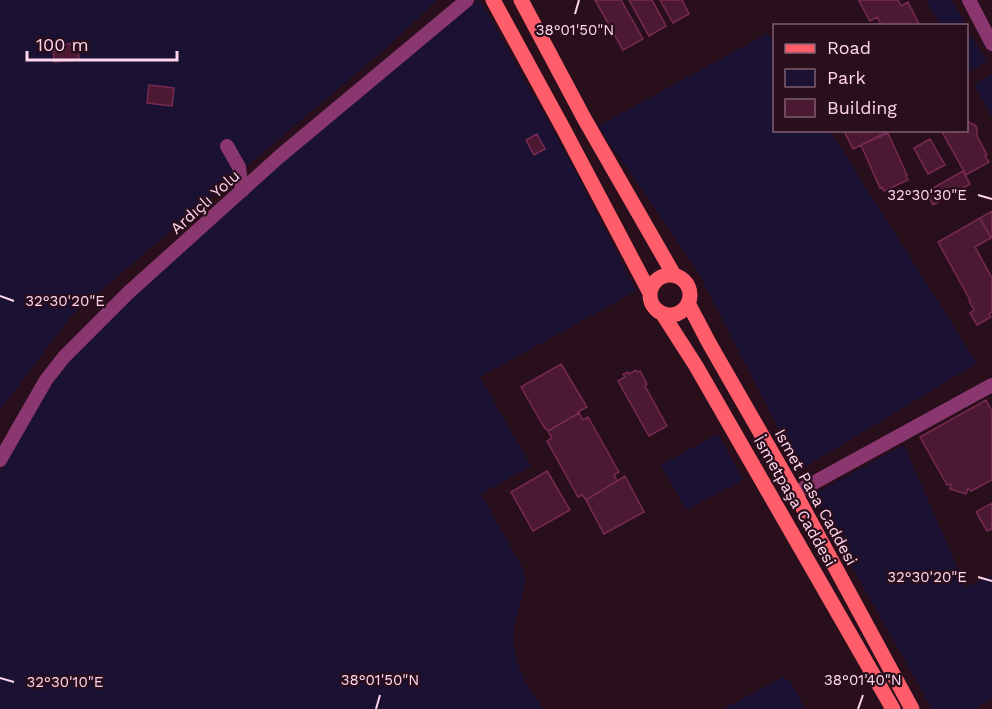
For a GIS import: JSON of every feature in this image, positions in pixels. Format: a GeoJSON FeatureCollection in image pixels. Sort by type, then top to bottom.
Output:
{"type":"FeatureCollection","features":[{"type":"Feature","properties":{"kind":"main road"},"geometry":{"type":"LineString","coordinates":[[494,0],[650,293]]}},
{"type":"Feature","properties":{"kind":"main road"},"geometry":{"type":"LineString","coordinates":[[520,0],[585,120],[674,275]]}},
{"type":"Feature","properties":{"kind":"main road"},"geometry":{"type":"LineString","coordinates":[[674,275],[681,278],[689,289],[688,303],[685,308],[674,314],[662,313],[651,303],[651,287],[661,277],[674,275]]}},
{"type":"Feature","properties":{"kind":"main road","name":"Ismet Pasa Caddesi"},"geometry":{"type":"LineString","coordinates":[[688,303],[795,493],[912,709]]}},
{"type":"Feature","properties":{"kind":"main road","name":"İsmetpaşa Caddesi"},"geometry":{"type":"LineString","coordinates":[[662,313],[696,366],[893,709]]}},
{"type":"Feature","properties":{"kind":"street","name":"Ardıçlı Yolu"},"geometry":{"type":"LineString","coordinates":[[0,460],[46,380],[64,357],[128,293],[280,156],[467,0]]}},
{"type":"Feature","properties":{"kind":"street"},"geometry":{"type":"LineString","coordinates":[[969,0],[992,44]]}},
{"type":"Feature","properties":{"kind":"street"},"geometry":{"type":"LineString","coordinates":[[226,146],[239,167],[242,191]]}},
{"type":"Feature","properties":{"kind":"street"},"geometry":{"type":"LineString","coordinates":[[795,493],[992,385]]}},
{"type":"Feature","properties":{"kind":"green space"},"geometry":{"type":"Polygon","coordinates":[[[0,0],[437,0],[393,42],[71,316],[0,410],[0,0]]]}},
{"type":"Feature","properties":{"kind":"green space"},"geometry":{"type":"Polygon","coordinates":[[[478,0],[571,163],[636,291],[480,377],[531,466],[481,494],[522,567],[525,580],[514,627],[514,649],[525,682],[545,709],[0,709],[0,472],[50,387],[84,343],[107,319],[279,163],[478,0]]]}},
{"type":"Feature","properties":{"kind":"green space"},"geometry":{"type":"Polygon","coordinates":[[[926,0],[952,0],[965,24],[939,24],[926,0]]]}},
{"type":"Feature","properties":{"kind":"green space"},"geometry":{"type":"Polygon","coordinates":[[[768,33],[773,42],[773,132],[831,132],[977,363],[800,470],[697,270],[598,126],[768,33]]]}},
{"type":"Feature","properties":{"kind":"green space"},"geometry":{"type":"Polygon","coordinates":[[[971,35],[987,61],[968,72],[968,36],[971,35]]]}},
{"type":"Feature","properties":{"kind":"green space"},"geometry":{"type":"Polygon","coordinates":[[[992,74],[992,117],[974,84],[992,74]]]}},
{"type":"Feature","properties":{"kind":"green space"},"geometry":{"type":"Polygon","coordinates":[[[718,434],[743,480],[686,510],[661,465],[718,434]]]}},
{"type":"Feature","properties":{"kind":"green space"},"geometry":{"type":"Polygon","coordinates":[[[904,445],[966,587],[992,576],[992,699],[973,709],[932,709],[812,495],[904,445]]]}},
{"type":"Feature","properties":{"kind":"green space"},"geometry":{"type":"Polygon","coordinates":[[[783,677],[791,682],[805,709],[723,709],[783,677]]]}},
{"type":"Feature","properties":{"kind":"building"},"geometry":{"type":"Polygon","coordinates":[[[595,0],[621,0],[643,39],[623,50],[595,0]]]}},
{"type":"Feature","properties":{"kind":"building"},"geometry":{"type":"Polygon","coordinates":[[[629,0],[652,0],[666,26],[649,36],[629,0]]]}},
{"type":"Feature","properties":{"kind":"building"},"geometry":{"type":"Polygon","coordinates":[[[660,0],[682,0],[689,14],[673,23],[660,0]]]}},
{"type":"Feature","properties":{"kind":"building"},"geometry":{"type":"Polygon","coordinates":[[[898,0],[901,6],[908,2],[919,24],[881,24],[877,17],[870,21],[859,1],[898,0]]]}},
{"type":"Feature","properties":{"kind":"building"},"geometry":{"type":"Polygon","coordinates":[[[78,43],[79,60],[54,62],[53,45],[78,43]]]}},
{"type":"Feature","properties":{"kind":"building"},"geometry":{"type":"Polygon","coordinates":[[[149,85],[174,88],[172,106],[147,103],[149,85]]]}},
{"type":"Feature","properties":{"kind":"building"},"geometry":{"type":"Polygon","coordinates":[[[968,120],[977,128],[977,136],[989,162],[966,175],[942,132],[968,132],[968,120]]]}},
{"type":"Feature","properties":{"kind":"building"},"geometry":{"type":"Polygon","coordinates":[[[844,132],[887,132],[853,149],[844,132]]]}},
{"type":"Feature","properties":{"kind":"building"},"geometry":{"type":"Polygon","coordinates":[[[888,133],[908,180],[884,191],[882,187],[880,188],[861,145],[888,133]]]}},
{"type":"Feature","properties":{"kind":"building"},"geometry":{"type":"Polygon","coordinates":[[[537,134],[545,149],[534,155],[526,140],[537,134]]]}},
{"type":"Feature","properties":{"kind":"building"},"geometry":{"type":"Polygon","coordinates":[[[930,139],[945,165],[928,174],[914,148],[930,139]]]}},
{"type":"Feature","properties":{"kind":"building"},"geometry":{"type":"Polygon","coordinates":[[[963,171],[970,184],[933,205],[926,192],[963,171]]]}},
{"type":"Feature","properties":{"kind":"building"},"geometry":{"type":"Polygon","coordinates":[[[992,211],[992,237],[991,238],[980,218],[992,211]]]}},
{"type":"Feature","properties":{"kind":"building"},"geometry":{"type":"Polygon","coordinates":[[[980,218],[991,238],[975,247],[992,278],[992,312],[989,314],[991,317],[977,325],[970,313],[974,310],[970,300],[938,242],[980,218]]]}},
{"type":"Feature","properties":{"kind":"building"},"geometry":{"type":"Polygon","coordinates":[[[561,364],[587,407],[548,431],[521,387],[561,364]]]}},
{"type":"Feature","properties":{"kind":"building"},"geometry":{"type":"Polygon","coordinates":[[[640,371],[647,384],[645,386],[667,426],[649,436],[618,381],[625,377],[623,374],[640,371]]]}},
{"type":"Feature","properties":{"kind":"building"},"geometry":{"type":"Polygon","coordinates":[[[986,400],[992,411],[992,480],[971,491],[968,488],[966,494],[950,489],[951,484],[947,485],[920,437],[986,400]]]}},
{"type":"Feature","properties":{"kind":"building"},"geometry":{"type":"Polygon","coordinates":[[[579,413],[583,420],[588,417],[619,472],[614,475],[617,481],[586,500],[582,495],[578,497],[547,441],[552,438],[548,431],[579,413]]]}},
{"type":"Feature","properties":{"kind":"building"},"geometry":{"type":"Polygon","coordinates":[[[547,471],[570,510],[533,531],[511,492],[547,471]]]}},
{"type":"Feature","properties":{"kind":"building"},"geometry":{"type":"Polygon","coordinates":[[[625,476],[644,512],[604,534],[586,500],[625,476]]]}},
{"type":"Feature","properties":{"kind":"building"},"geometry":{"type":"Polygon","coordinates":[[[992,503],[992,529],[987,531],[976,512],[992,503]]]}}]}
